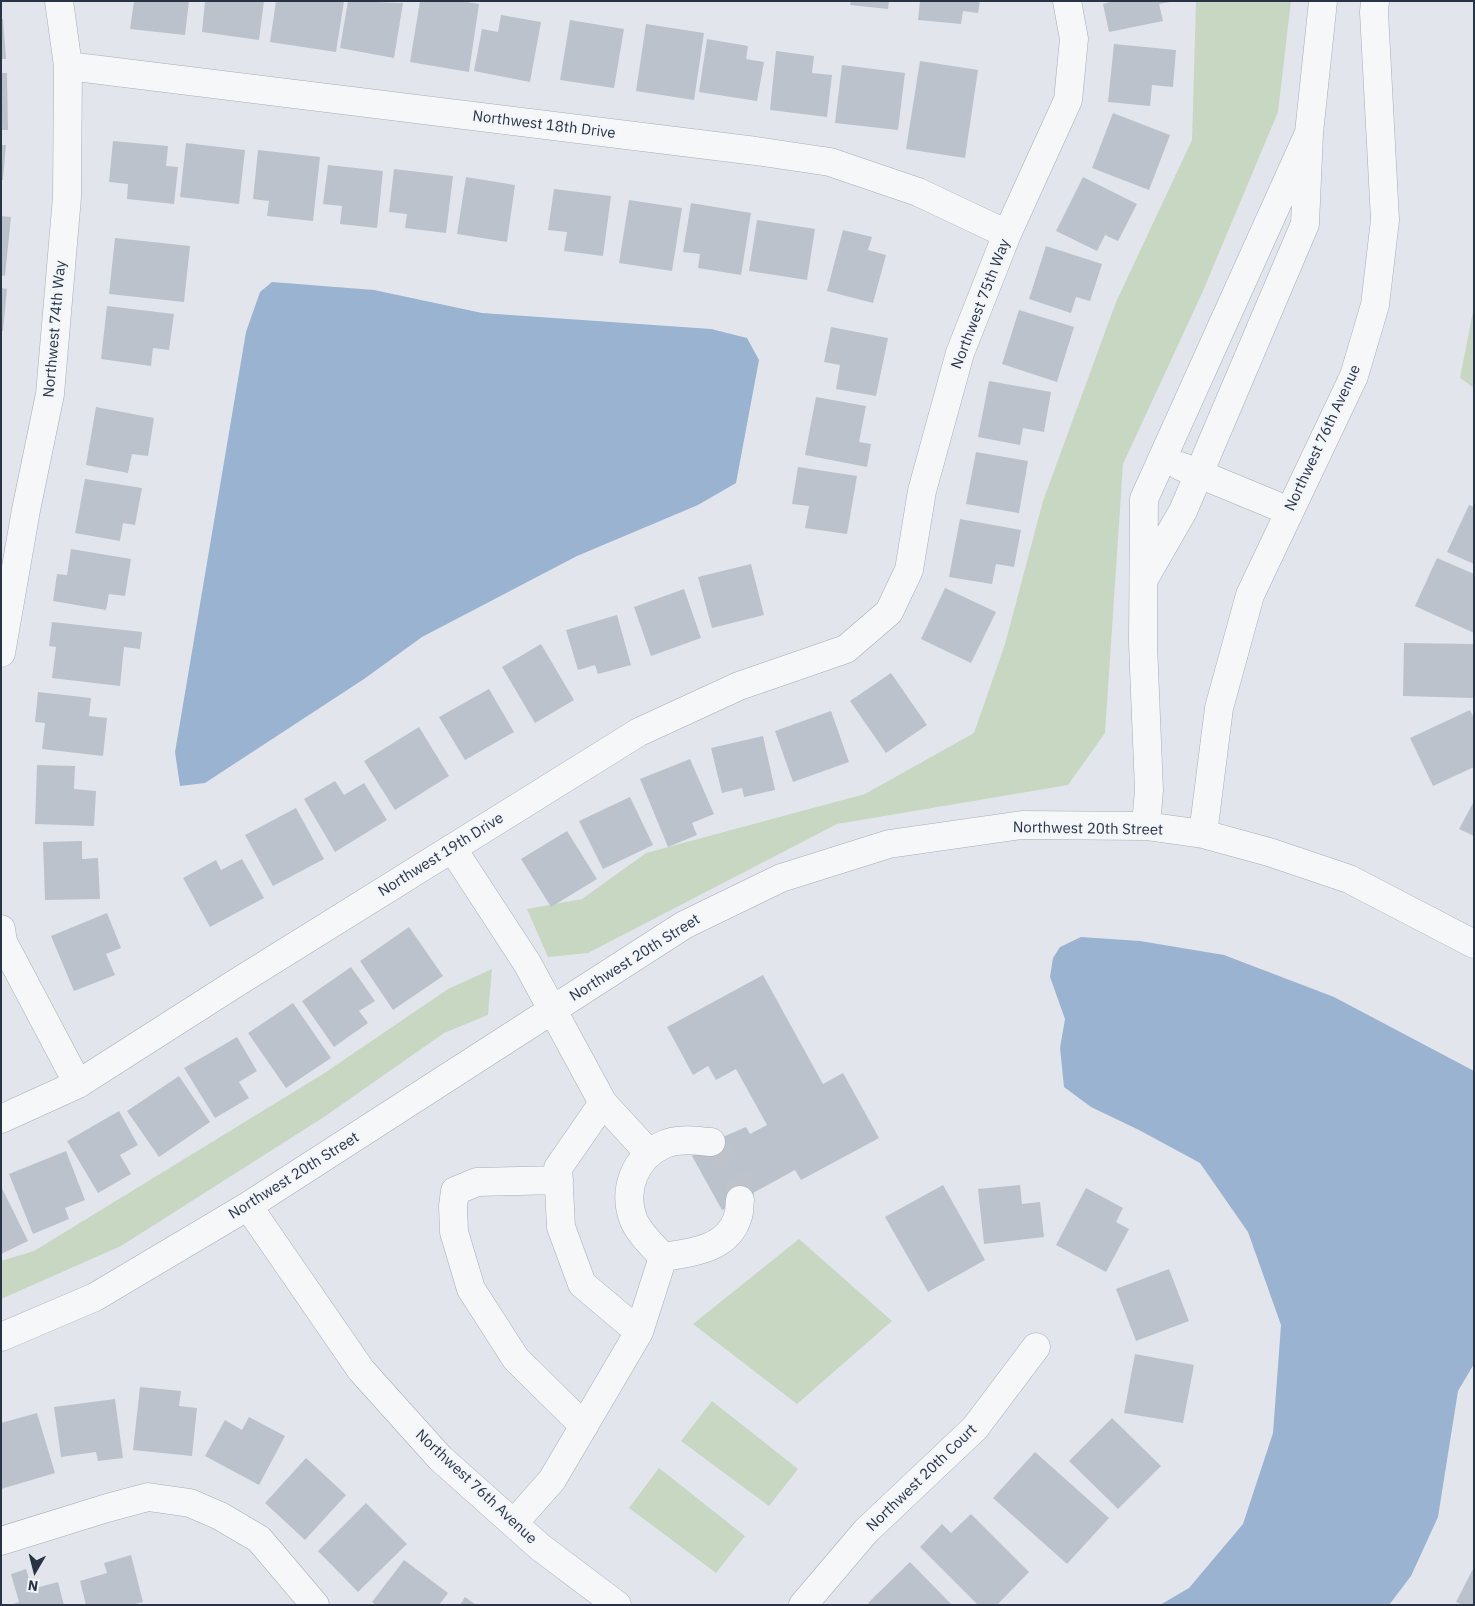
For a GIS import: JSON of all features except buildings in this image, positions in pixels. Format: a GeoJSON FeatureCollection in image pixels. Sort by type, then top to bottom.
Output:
{"type":"FeatureCollection","features":[{"type":"Feature","properties":{"kind":"street","name":"Northwest 74th Way"},"geometry":{"type":"LineString","coordinates":[[1,653],[26,510],[50,394],[67,197],[68,66],[59,1]]}},
{"type":"Feature","properties":{"kind":"street","name":"Northwest 75th Way"},"geometry":{"type":"LineString","coordinates":[[889,612],[909,570],[922,491],[960,354],[1007,234],[1068,100],[1074,39],[1067,1]]}},
{"type":"Feature","properties":{"kind":"street"},"geometry":{"type":"LineString","coordinates":[[1144,580],[1183,511],[1305,224],[1308,133],[1323,1]]}},
{"type":"Feature","properties":{"kind":"street","name":"Northwest 76th Avenue"},"geometry":{"type":"LineString","coordinates":[[1203,834],[1218,708],[1250,595],[1354,376],[1375,305],[1385,220],[1374,12],[1375,1]]}},
{"type":"Feature","properties":{"kind":"street","name":"Northwest 18th Drive"},"geometry":{"type":"LineString","coordinates":[[68,66],[756,151],[830,162],[918,192],[1007,234]]}},
{"type":"Feature","properties":{"kind":"street"},"geometry":{"type":"LineString","coordinates":[[1146,826],[1149,790],[1143,644],[1144,499],[1308,133]]}},
{"type":"Feature","properties":{"kind":"street"},"geometry":{"type":"LineString","coordinates":[[1162,458],[1289,511]]}},
{"type":"Feature","properties":{"kind":"street","name":"Northwest 19th Drive"},"geometry":{"type":"LineString","coordinates":[[1,1119],[78,1084],[236,983],[639,732],[739,686],[846,649],[889,612]]}},
{"type":"Feature","properties":{"kind":"street","name":"Northwest 20th Street"},"geometry":{"type":"LineString","coordinates":[[1,1337],[95,1297],[248,1206],[684,925],[781,878],[888,844],[1022,825],[1146,826],[1203,834],[1269,852],[1349,878],[1474,944]]}},
{"type":"Feature","properties":{"kind":"street"},"geometry":{"type":"LineString","coordinates":[[452,848],[527,963],[603,1103],[649,1153]]}},
{"type":"Feature","properties":{"kind":"street"},"geometry":{"type":"LineString","coordinates":[[1,929],[3,942],[78,1084]]}},
{"type":"Feature","properties":{"kind":"street"},"geometry":{"type":"LineString","coordinates":[[603,1103],[558,1168],[561,1227],[582,1284],[639,1332]]}},
{"type":"Feature","properties":{"kind":"street"},"geometry":{"type":"LineString","coordinates":[[663,1257],[635,1223],[629,1205],[629,1185],[636,1168],[649,1153],[666,1144],[684,1140],[711,1142]]}},
{"type":"Feature","properties":{"kind":"street"},"geometry":{"type":"LineString","coordinates":[[559,1180],[477,1182],[455,1191],[453,1206],[454,1232],[471,1289],[516,1358],[584,1426]]}},
{"type":"Feature","properties":{"kind":"street"},"geometry":{"type":"LineString","coordinates":[[663,1257],[698,1251],[715,1244],[729,1232],[738,1217],[740,1200]]}},
{"type":"Feature","properties":{"kind":"street","name":"Northwest 76th Avenue"},"geometry":{"type":"LineString","coordinates":[[248,1206],[361,1370],[440,1458],[540,1547],[617,1605]]}},
{"type":"Feature","properties":{"kind":"street"},"geometry":{"type":"LineString","coordinates":[[514,1523],[552,1480],[639,1332],[663,1257]]}},
{"type":"Feature","properties":{"kind":"street","name":"Northwest 20th Court"},"geometry":{"type":"LineString","coordinates":[[804,1605],[866,1531],[975,1428],[1036,1348]]}},
{"type":"Feature","properties":{"kind":"street"},"geometry":{"type":"LineString","coordinates":[[1,1541],[148,1497],[190,1503],[220,1516],[259,1539],[315,1605]]}},
{"type":"Feature","properties":{"kind":"green space"},"geometry":{"type":"Polygon","coordinates":[[[1196,1],[1291,1],[1278,112],[1203,291],[1123,464],[1105,733],[1068,785],[837,824],[588,953],[548,957],[527,909],[582,899],[646,853],[865,794],[974,733],[1005,644],[1043,501],[1116,302],[1192,140],[1196,1]]]}},
{"type":"Feature","properties":{"kind":"green space"},"geometry":{"type":"Polygon","coordinates":[[[1474,306],[1474,388],[1460,378],[1474,306]]]}},
{"type":"Feature","properties":{"kind":"green space"},"geometry":{"type":"Polygon","coordinates":[[[492,969],[488,1015],[444,1033],[324,1117],[121,1246],[1,1299],[1,1261],[34,1251],[323,1074],[448,989],[492,969]]]}},
{"type":"Feature","properties":{"kind":"green space"},"geometry":{"type":"Polygon","coordinates":[[[799,1239],[892,1321],[797,1404],[693,1324],[799,1239]]]}},
{"type":"Feature","properties":{"kind":"green space"},"geometry":{"type":"Polygon","coordinates":[[[712,1401],[798,1469],[769,1506],[681,1441],[712,1401]]]}},
{"type":"Feature","properties":{"kind":"green space"},"geometry":{"type":"Polygon","coordinates":[[[659,1468],[745,1536],[716,1573],[629,1508],[659,1468]]]}},
{"type":"Feature","properties":{"kind":"water"},"geometry":{"type":"Polygon","coordinates":[[[272,282],[374,290],[482,313],[711,329],[747,338],[759,360],[736,483],[698,505],[577,556],[422,637],[364,679],[205,783],[180,786],[175,752],[246,332],[260,292],[272,282]]]}},
{"type":"Feature","properties":{"kind":"water"},"geometry":{"type":"Polygon","coordinates":[[[1081,937],[1140,941],[1224,955],[1334,997],[1474,1071],[1474,1364],[1458,1391],[1438,1517],[1411,1576],[1389,1605],[1160,1605],[1189,1588],[1243,1524],[1273,1433],[1281,1325],[1248,1232],[1200,1163],[1091,1107],[1064,1087],[1060,1048],[1065,1019],[1050,977],[1053,958],[1060,947],[1081,937]]]}},
{"type":"Feature","properties":{"kind":"tunnel"},"geometry":{"type":"LineString","coordinates":[[711,1142],[731,1165],[739,1181],[740,1200]]}}]}
